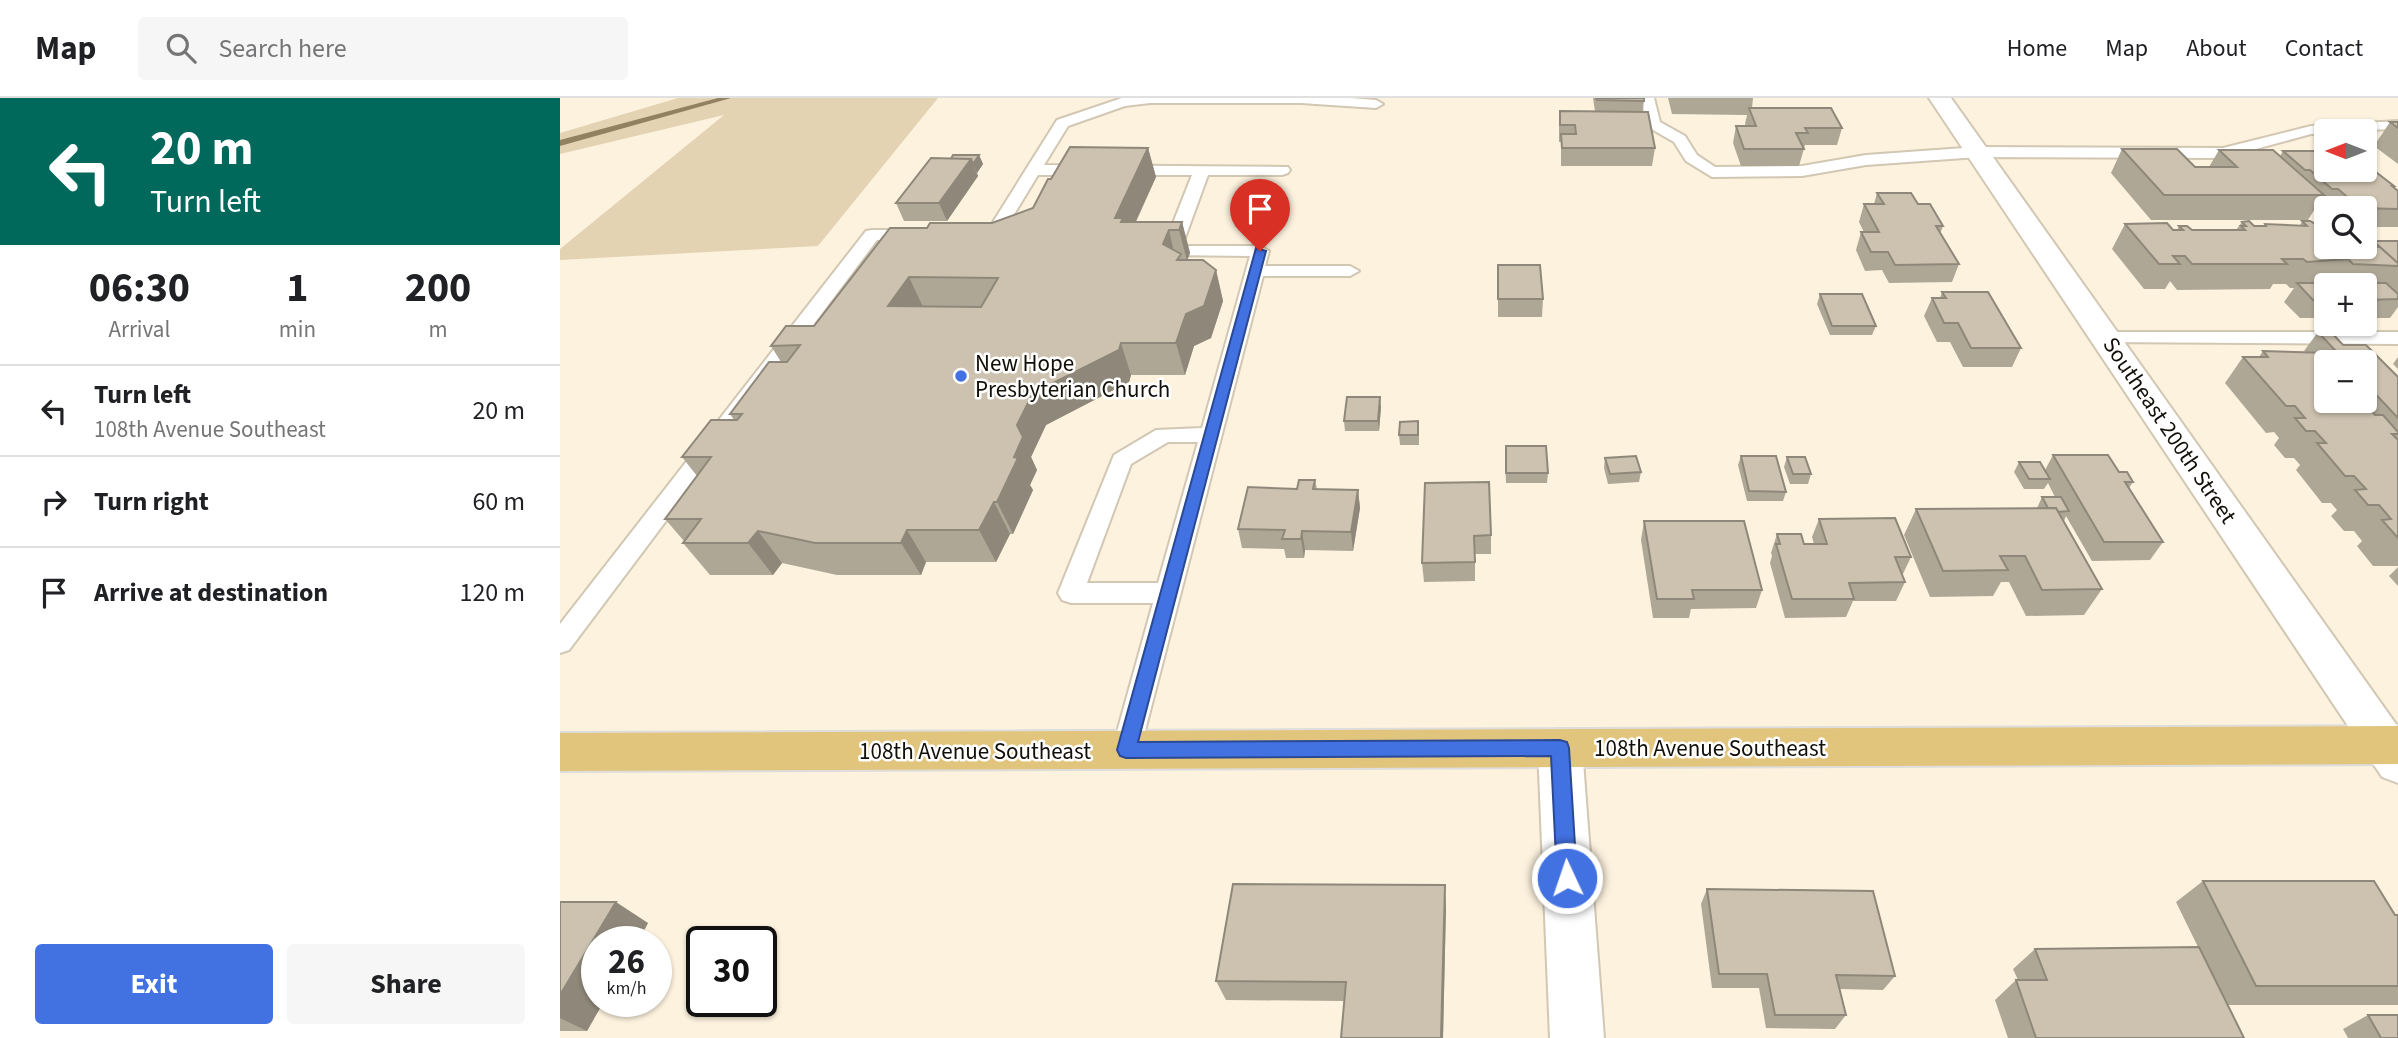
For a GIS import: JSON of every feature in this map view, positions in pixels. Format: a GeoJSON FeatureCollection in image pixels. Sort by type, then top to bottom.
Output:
{"type":"FeatureCollection","features":[{"type":"Feature","properties":{"kind":"main road","name":"108th Avenue Southeast"},"geometry":{"type":"LineString","coordinates":[[560,752],[1560,748],[2394,751]]}},
{"type":"Feature","properties":{"kind":"street","name":"Southeast 200th Street"},"geometry":{"type":"LineString","coordinates":[[1940,98],[2394,751]]}},
{"type":"Feature","properties":{"kind":"street"},"geometry":{"type":"LineString","coordinates":[[1560,748],[1577,1038]]}},
{"type":"Feature","properties":{"kind":"lane"},"geometry":{"type":"LineString","coordinates":[[1647,98],[1653,124],[1680,139],[1691,158],[1712,172],[1802,171],[1866,160],[1978,152],[2223,153],[2311,130],[2398,125]]}},
{"type":"Feature","properties":{"kind":"lane"},"geometry":{"type":"LineString","coordinates":[[966,235],[993,235],[1062,123],[1123,102],[1150,99],[1301,99],[1376,104]]}},
{"type":"Feature","properties":{"kind":"lane"},"geometry":{"type":"LineString","coordinates":[[1033,170],[1282,170]]}},
{"type":"Feature","properties":{"kind":"lane"},"geometry":{"type":"LineString","coordinates":[[1126,750],[1260,251],[1171,251],[1202,170]]}},
{"type":"Feature","properties":{"kind":"lane"},"geometry":{"type":"LineString","coordinates":[[560,643],[872,235],[939,235]]}},
{"type":"Feature","properties":{"kind":"lane"},"geometry":{"type":"LineString","coordinates":[[1255,271],[1350,271]]}},
{"type":"Feature","properties":{"kind":"lane"},"geometry":{"type":"LineString","coordinates":[[2106,338],[2398,338]]}},
{"type":"Feature","properties":{"kind":"lane"},"geometry":{"type":"LineString","coordinates":[[2338,338],[2349,350]]}},
{"type":"Feature","properties":{"kind":"lane"},"geometry":{"type":"LineString","coordinates":[[1168,593],[1071,593],[1122,460],[1164,435],[1211,435]]}},
{"type":"Feature","properties":{"kind":"shaded area"},"geometry":{"type":"Polygon","coordinates":[[[678,98],[938,98],[818,246],[560,260],[560,249],[724,115],[560,154],[560,133],[678,98]]]}},
{"type":"Feature","properties":{"kind":"building"},"geometry":{"type":"Polygon","coordinates":[[[1596,98],[1644,98],[1644,101],[1597,100],[1596,98]]]}},
{"type":"Feature","properties":{"kind":"building"},"geometry":{"type":"Polygon","coordinates":[[[1749,108],[1831,108],[1842,128],[1805,128],[1808,133],[1796,133],[1804,149],[1744,149],[1736,126],[1756,126],[1749,108]]]}},
{"type":"Feature","properties":{"kind":"building"},"geometry":{"type":"Polygon","coordinates":[[[1560,111],[1648,112],[1655,148],[1562,148],[1561,134],[1576,134],[1575,125],[1560,125],[1560,111]]]}},
{"type":"Feature","properties":{"kind":"building","name":"New Hope Presbyterian Church"},"geometry":{"type":"Polygon","coordinates":[[[1070,147],[1148,148],[1115,218],[1123,218],[1121,222],[1182,222],[1179,230],[1169,230],[1163,244],[1181,254],[1177,260],[1203,260],[1216,270],[1204,306],[1186,314],[1176,343],[1121,343],[1119,350],[1033,393],[1017,425],[1023,437],[1014,457],[1018,458],[997,502],[994,502],[979,530],[907,530],[901,543],[815,543],[758,531],[748,543],[683,543],[701,519],[665,519],[711,457],[682,457],[711,420],[737,420],[742,414],[730,414],[769,362],[787,362],[800,345],[771,346],[786,326],[814,326],[890,228],[927,228],[930,223],[992,223],[1033,208],[1048,179],[1051,179],[1070,147]],[[909,277],[888,306],[981,307],[998,278],[909,277]]]}},
{"type":"Feature","properties":{"kind":"building"},"geometry":{"type":"Polygon","coordinates":[[[2122,149],[2177,149],[2195,167],[2237,167],[2219,150],[2273,150],[2324,195],[2164,195],[2122,149]]]}},
{"type":"Feature","properties":{"kind":"building"},"geometry":{"type":"Polygon","coordinates":[[[2283,151],[2314,151],[2314,173],[2305,170],[2283,151]]]}},
{"type":"Feature","properties":{"kind":"building"},"geometry":{"type":"Polygon","coordinates":[[[953,155],[979,155],[973,164],[971,159],[951,159],[953,155]]]}},
{"type":"Feature","properties":{"kind":"building"},"geometry":{"type":"Polygon","coordinates":[[[931,158],[971,159],[939,203],[896,203],[931,158]]]}},
{"type":"Feature","properties":{"kind":"building"},"geometry":{"type":"Polygon","coordinates":[[[2377,173],[2398,191],[2398,209],[2377,208],[2377,196],[2346,196],[2338,189],[2332,189],[2324,182],[2377,182],[2377,173]]]}},
{"type":"Feature","properties":{"kind":"building"},"geometry":{"type":"Polygon","coordinates":[[[1877,193],[1911,193],[1918,204],[1930,204],[1943,226],[1936,226],[1959,264],[1895,265],[1888,252],[1871,252],[1861,232],[1879,232],[1864,204],[1884,204],[1877,193]]]}},
{"type":"Feature","properties":{"kind":"building"},"geometry":{"type":"Polygon","coordinates":[[[2249,221],[2254,226],[2307,226],[2302,221],[2310,221],[2314,223],[2314,259],[2348,259],[2307,262],[2303,259],[2282,259],[2287,264],[2192,264],[2185,256],[2173,256],[2180,264],[2159,264],[2125,224],[2167,223],[2173,230],[2183,230],[2179,226],[2187,226],[2192,230],[2245,230],[2241,226],[2246,226],[2242,222],[2249,221]]]}},
{"type":"Feature","properties":{"kind":"building"},"geometry":{"type":"Polygon","coordinates":[[[2377,241],[2398,241],[2398,263],[2377,241]]]}},
{"type":"Feature","properties":{"kind":"building"},"geometry":{"type":"Polygon","coordinates":[[[2377,247],[2380,247],[2398,266],[2353,264],[2348,259],[2377,259],[2377,247]]]}},
{"type":"Feature","properties":{"kind":"building"},"geometry":{"type":"Polygon","coordinates":[[[1498,265],[1540,265],[1543,299],[1498,299],[1498,265]]]}},
{"type":"Feature","properties":{"kind":"building"},"geometry":{"type":"Polygon","coordinates":[[[2297,283],[2314,283],[2313,300],[2297,283]]]}},
{"type":"Feature","properties":{"kind":"building"},"geometry":{"type":"Polygon","coordinates":[[[2377,283],[2386,283],[2398,294],[2398,299],[2377,300],[2377,283]]]}},
{"type":"Feature","properties":{"kind":"building"},"geometry":{"type":"Polygon","coordinates":[[[1942,292],[1988,292],[2021,348],[1971,348],[1958,323],[1944,323],[1932,298],[1946,298],[1942,292]]]}},
{"type":"Feature","properties":{"kind":"building"},"geometry":{"type":"Polygon","coordinates":[[[1820,294],[1862,294],[1876,326],[1832,326],[1820,294]]]}},
{"type":"Feature","properties":{"kind":"building"},"geometry":{"type":"Polygon","coordinates":[[[2322,336],[2335,336],[2343,345],[2366,345],[2371,350],[2335,350],[2322,336]]]}},
{"type":"Feature","properties":{"kind":"building"},"geometry":{"type":"Polygon","coordinates":[[[2263,351],[2314,353],[2314,413],[2383,415],[2398,432],[2392,434],[2398,440],[2398,538],[2382,520],[2391,519],[2379,505],[2368,505],[2355,490],[2366,489],[2354,476],[2345,476],[2317,443],[2326,443],[2315,431],[2306,431],[2295,418],[2305,418],[2295,406],[2286,406],[2243,357],[2268,357],[2263,351]]]}},
{"type":"Feature","properties":{"kind":"building"},"geometry":{"type":"Polygon","coordinates":[[[2377,356],[2398,377],[2398,418],[2377,396],[2377,356]]]}},
{"type":"Feature","properties":{"kind":"building"},"geometry":{"type":"Polygon","coordinates":[[[1347,397],[1380,397],[1378,421],[1344,421],[1347,397]]]}},
{"type":"Feature","properties":{"kind":"building"},"geometry":{"type":"Polygon","coordinates":[[[1418,421],[1418,435],[1399,435],[1400,422],[1418,421]]]}},
{"type":"Feature","properties":{"kind":"building"},"geometry":{"type":"Polygon","coordinates":[[[1506,446],[1546,446],[1548,473],[1506,473],[1506,446]]]}},
{"type":"Feature","properties":{"kind":"building"},"geometry":{"type":"Polygon","coordinates":[[[2053,455],[2108,455],[2119,472],[2127,472],[2133,482],[2125,482],[2163,542],[2104,542],[2053,455]]]}},
{"type":"Feature","properties":{"kind":"building"},"geometry":{"type":"Polygon","coordinates":[[[1636,456],[1641,472],[1610,474],[1605,458],[1636,456]]]}},
{"type":"Feature","properties":{"kind":"building"},"geometry":{"type":"Polygon","coordinates":[[[1741,456],[1776,456],[1786,492],[1749,491],[1741,456]]]}},
{"type":"Feature","properties":{"kind":"building"},"geometry":{"type":"Polygon","coordinates":[[[1787,457],[1805,457],[1811,474],[1793,474],[1787,457]]]}},
{"type":"Feature","properties":{"kind":"building"},"geometry":{"type":"Polygon","coordinates":[[[2019,462],[2040,462],[2050,479],[2029,479],[2019,462]]]}},
{"type":"Feature","properties":{"kind":"building"},"geometry":{"type":"Polygon","coordinates":[[[1299,480],[1315,480],[1313,489],[1358,490],[1351,532],[1302,531],[1301,539],[1282,539],[1285,530],[1238,529],[1248,487],[1297,489],[1299,480]]]}},
{"type":"Feature","properties":{"kind":"building"},"geometry":{"type":"Polygon","coordinates":[[[1489,482],[1491,535],[1474,536],[1475,562],[1422,563],[1425,483],[1489,482]]]}},
{"type":"Feature","properties":{"kind":"building"},"geometry":{"type":"Polygon","coordinates":[[[2042,497],[2061,497],[2069,511],[2058,512],[2056,508],[2048,508],[2042,497]]]}},
{"type":"Feature","properties":{"kind":"building"},"geometry":{"type":"Polygon","coordinates":[[[2056,508],[2102,589],[2042,590],[2025,556],[2000,556],[2008,570],[1943,571],[1916,509],[2056,508]]]}},
{"type":"Feature","properties":{"kind":"building"},"geometry":{"type":"Polygon","coordinates":[[[1895,518],[1911,557],[1895,557],[1905,582],[1849,583],[1854,599],[1792,599],[1776,544],[1780,544],[1777,534],[1801,534],[1804,544],[1827,544],[1819,519],[1895,518]]]}},
{"type":"Feature","properties":{"kind":"building"},"geometry":{"type":"Polygon","coordinates":[[[1644,521],[1744,521],[1762,590],[1692,590],[1694,599],[1657,599],[1644,521]]]}},
{"type":"Feature","properties":{"kind":"building"},"geometry":{"type":"Polygon","coordinates":[[[2203,881],[2374,881],[2395,915],[2398,915],[2398,986],[2256,986],[2203,881]]]}},
{"type":"Feature","properties":{"kind":"building"},"geometry":{"type":"Polygon","coordinates":[[[1233,884],[1445,885],[1441,1038],[1341,1038],[1346,982],[1216,981],[1233,884]]]}},
{"type":"Feature","properties":{"kind":"building"},"geometry":{"type":"Polygon","coordinates":[[[1707,889],[1873,891],[1895,976],[1836,975],[1846,1015],[1775,1015],[1767,974],[1719,974],[1707,889]]]}},
{"type":"Feature","properties":{"kind":"building"},"geometry":{"type":"Polygon","coordinates":[[[560,902],[616,902],[602,926],[581,926],[581,960],[560,995],[560,902]]]}},
{"type":"Feature","properties":{"kind":"building"},"geometry":{"type":"Polygon","coordinates":[[[2199,947],[2244,1038],[2036,1038],[2016,980],[2047,980],[2035,949],[2199,947]]]}},
{"type":"Feature","properties":{"kind":"building"},"geometry":{"type":"Polygon","coordinates":[[[2368,1015],[2398,1015],[2398,1038],[2381,1038],[2368,1015]]]}},
{"type":"Feature","properties":{"kind":"waterway"},"geometry":{"type":"LineString","coordinates":[[560,143],[727,98]]}},
{"type":"Feature","properties":{"kind":"place","name":"New Hope Presbyterian Church"},"geometry":{"type":"Point","coordinates":[961,376]}},
{"type":"Feature","properties":{"kind":"route"},"geometry":{"type":"LineString","coordinates":[[1260,251],[1126,750],[1560,748],[1567,878]]}}]}
